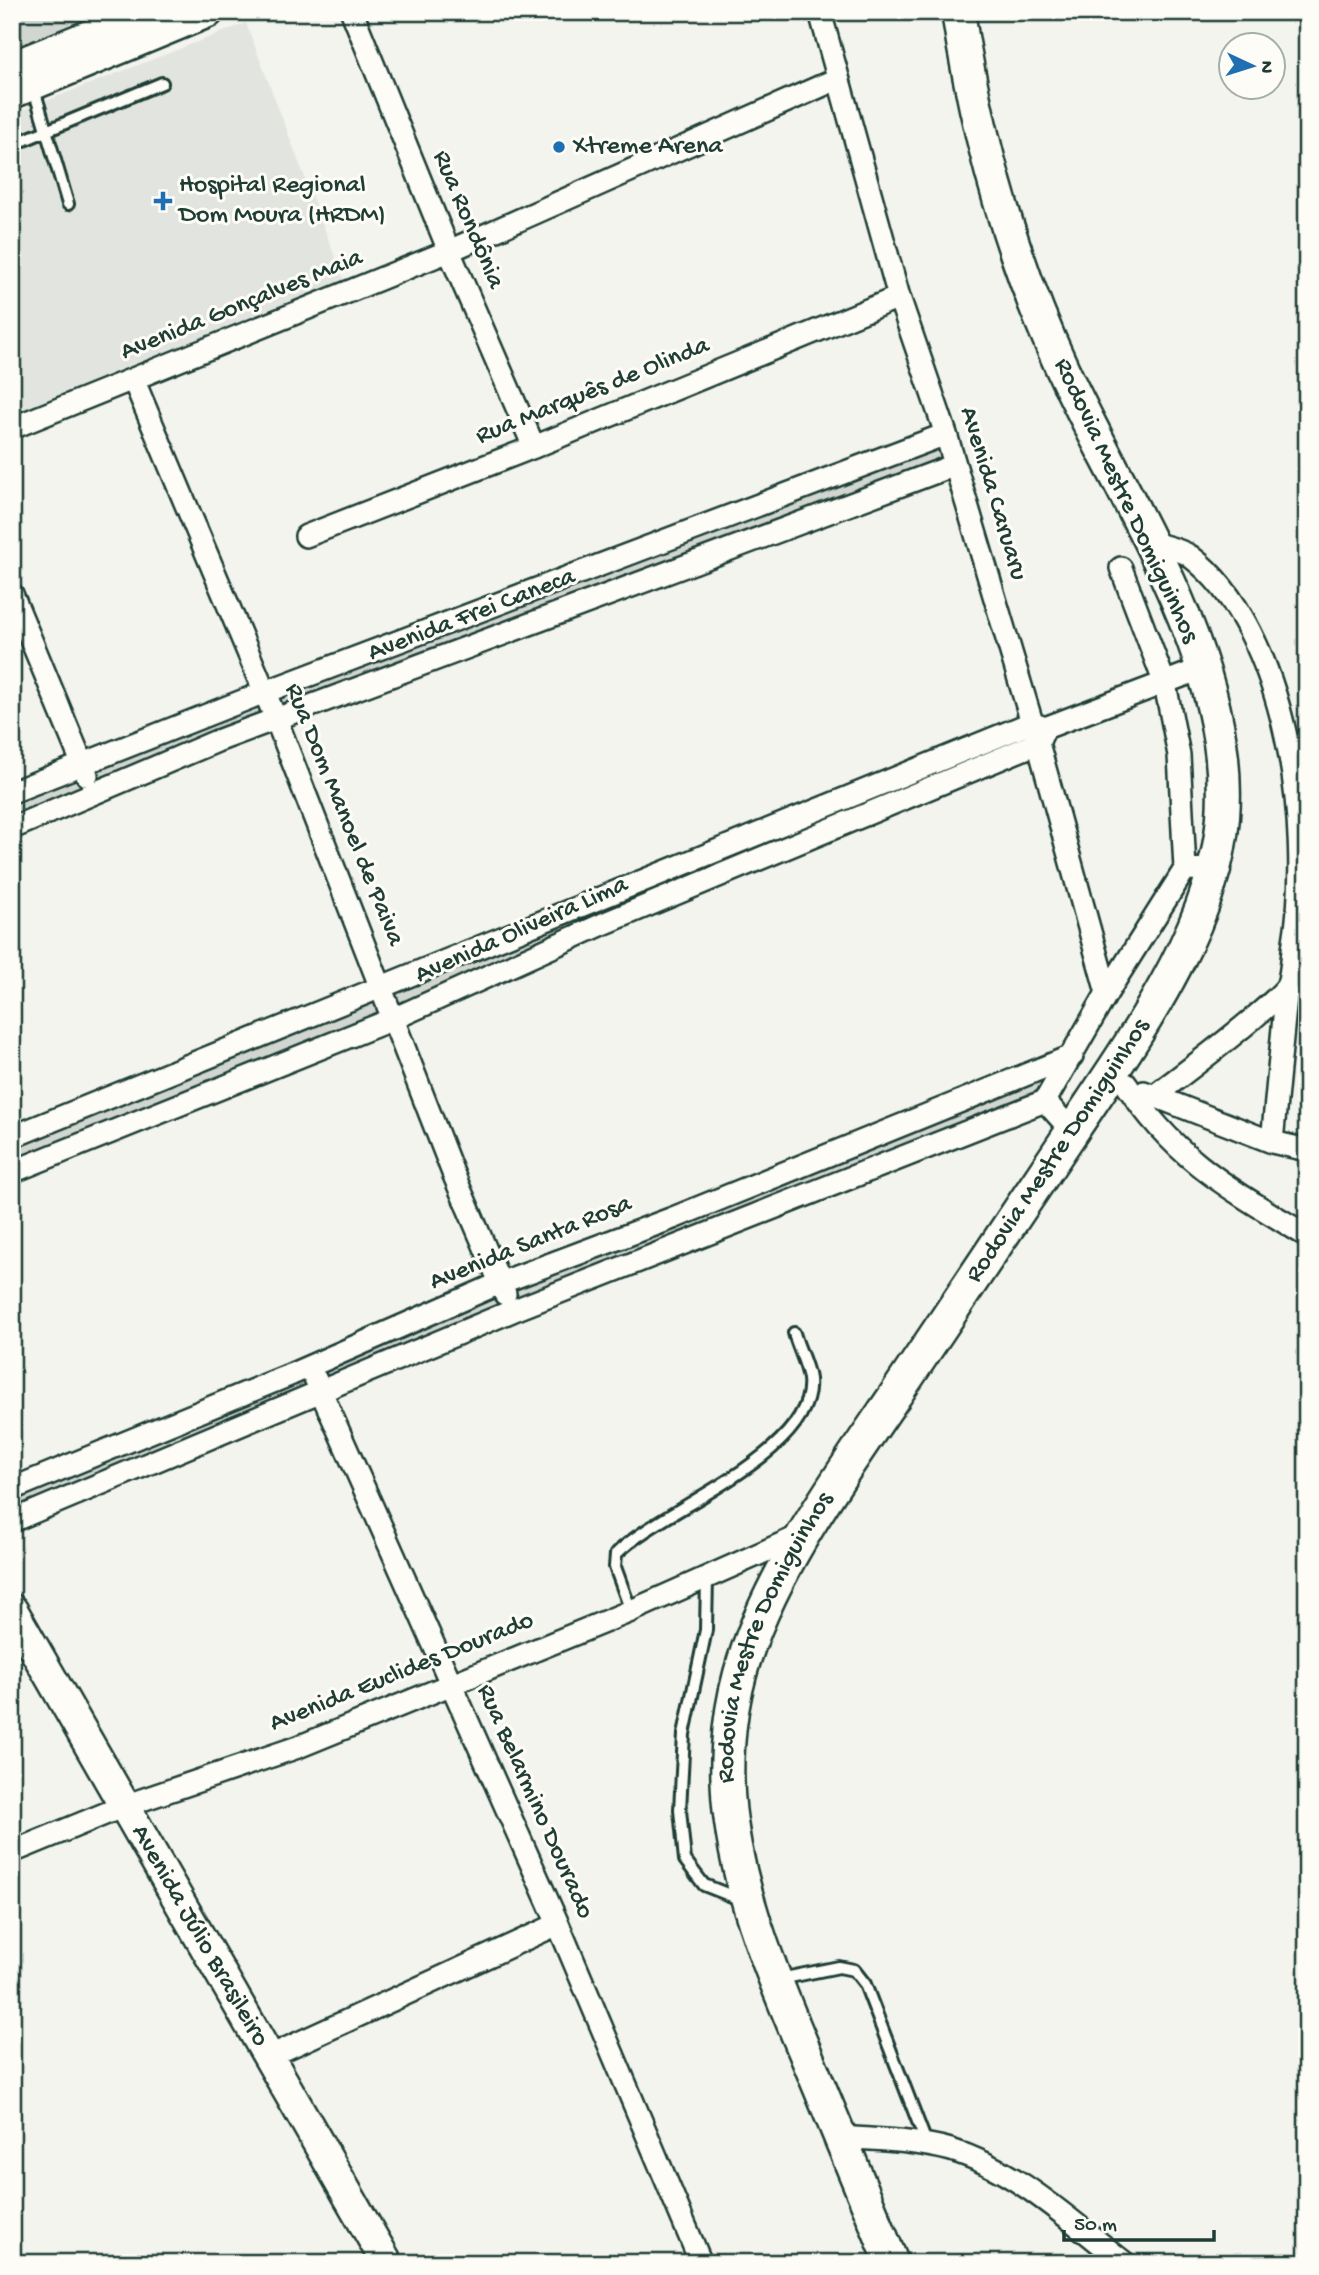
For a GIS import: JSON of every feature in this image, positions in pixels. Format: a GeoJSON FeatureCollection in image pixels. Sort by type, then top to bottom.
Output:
{"type":"FeatureCollection","features":[{"type":"Feature","properties":{"kind":"main road"},"geometry":{"type":"LineString","coordinates":[[20,77],[148,12]]}},
{"type":"Feature","properties":{"kind":"main road"},"geometry":{"type":"LineString","coordinates":[[20,77],[208,12]]}},
{"type":"Feature","properties":{"kind":"main road","name":"Rodovia Mestre Domiguinhos"},"geometry":{"type":"LineString","coordinates":[[892,2263],[775,1980],[747,1901],[730,1819],[727,1741],[740,1675],[758,1623],[807,1532],[852,1457],[1072,1131],[1118,1080],[1183,947],[1200,869],[1223,818],[1225,768],[1220,725],[1203,667],[1150,542],[1061,367],[1021,270],[989,167],[958,12]]}},
{"type":"Feature","properties":{"kind":"main road","name":"Avenida Júlio Brasileiro"},"geometry":{"type":"LineString","coordinates":[[12,1610],[387,2263]]}},
{"type":"Feature","properties":{"kind":"street","name":"Rua Rondônia"},"geometry":{"type":"LineString","coordinates":[[352,12],[449,251],[534,447]]}},
{"type":"Feature","properties":{"kind":"street","name":"Avenida Caruaru"},"geometry":{"type":"LineString","coordinates":[[820,12],[899,297],[946,434],[1038,731],[1107,993]]}},
{"type":"Feature","properties":{"kind":"street","name":"Avenida Gonçalves Maia"},"geometry":{"type":"LineString","coordinates":[[12,428],[134,382],[449,251],[837,79]]}},
{"type":"Feature","properties":{"kind":"street","name":"Rua Marquês de Olinda"},"geometry":{"type":"LineString","coordinates":[[306,536],[534,447],[899,297]]}},
{"type":"Feature","properties":{"kind":"street","name":"Rua Dom Manoel de Paiva"},"geometry":{"type":"LineString","coordinates":[[134,382],[276,719],[512,1311]]}},
{"type":"Feature","properties":{"kind":"street","name":"Avenida Frei Caneca"},"geometry":{"type":"LineString","coordinates":[[12,792],[265,692],[744,513],[946,434]]}},
{"type":"Feature","properties":{"kind":"street","name":"Avenida Frei Caneca"},"geometry":{"type":"LineString","coordinates":[[12,828],[276,719],[955,465]]}},
{"type":"Feature","properties":{"kind":"street"},"geometry":{"type":"LineString","coordinates":[[744,513],[754,541]]}},
{"type":"Feature","properties":{"kind":"street"},"geometry":{"type":"LineString","coordinates":[[1150,542],[1188,555],[1236,606],[1261,655],[1303,774],[1297,987],[1272,1142]]}},
{"type":"Feature","properties":{"kind":"street"},"geometry":{"type":"LineString","coordinates":[[1072,1131],[1045,1101],[1107,993],[1200,869],[1165,684],[1121,568]]}},
{"type":"Feature","properties":{"kind":"street"},"geometry":{"type":"LineString","coordinates":[[12,594],[94,793]]}},
{"type":"Feature","properties":{"kind":"street","name":"Avenida Oliveira Lima"},"geometry":{"type":"LineString","coordinates":[[12,1137],[847,799],[1165,684],[1203,667]]}},
{"type":"Feature","properties":{"kind":"street","name":"Avenida Oliveira Lima"},"geometry":{"type":"LineString","coordinates":[[12,1172],[393,1018],[603,924],[855,821],[1038,731]]}},
{"type":"Feature","properties":{"kind":"street"},"geometry":{"type":"LineString","coordinates":[[847,799],[855,821]]}},
{"type":"Feature","properties":{"kind":"street"},"geometry":{"type":"LineString","coordinates":[[1154,1096],[1297,987]]}},
{"type":"Feature","properties":{"kind":"street","name":"Avenida Santa Rosa"},"geometry":{"type":"LineString","coordinates":[[12,1489],[310,1367],[500,1283],[673,1218],[1072,1056]]}},
{"type":"Feature","properties":{"kind":"street"},"geometry":{"type":"LineString","coordinates":[[1118,1080],[1272,1142],[1307,1150]]}},
{"type":"Feature","properties":{"kind":"street"},"geometry":{"type":"LineString","coordinates":[[1118,1080],[1187,1158],[1307,1236]]}},
{"type":"Feature","properties":{"kind":"street","name":"Avenida Santa Rosa"},"geometry":{"type":"LineString","coordinates":[[12,1521],[512,1311],[1045,1101]]}},
{"type":"Feature","properties":{"kind":"street","name":"Rua Belarmino Dourado"},"geometry":{"type":"LineString","coordinates":[[310,1367],[558,1924],[701,2263]]}},
{"type":"Feature","properties":{"kind":"street","name":"Avenida Euclides Dourado"},"geometry":{"type":"LineString","coordinates":[[12,1852],[124,1806],[298,1747],[631,1611],[807,1532]]}},
{"type":"Feature","properties":{"kind":"street"},"geometry":{"type":"LineString","coordinates":[[268,2057],[558,1924]]}},
{"type":"Feature","properties":{"kind":"street"},"geometry":{"type":"LineString","coordinates":[[840,2137],[927,2145],[962,2154],[1016,2180],[1125,2263]]}},
{"type":"Feature","properties":{"kind":"lane"},"geometry":{"type":"LineString","coordinates":[[20,77],[47,133],[68,204]]}},
{"type":"Feature","properties":{"kind":"lane"},"geometry":{"type":"LineString","coordinates":[[12,145],[47,133],[162,83]]}},
{"type":"Feature","properties":{"kind":"lane"},"geometry":{"type":"LineString","coordinates":[[631,1611],[615,1567],[616,1554],[705,1492],[752,1466],[790,1430],[807,1403],[809,1379],[794,1333]]}},
{"type":"Feature","properties":{"kind":"lane"},"geometry":{"type":"LineString","coordinates":[[707,1578],[706,1630],[684,1734],[680,1810],[685,1860],[704,1885],[747,1901]]}},
{"type":"Feature","properties":{"kind":"lane"},"geometry":{"type":"LineString","coordinates":[[775,1980],[839,1967],[854,1970],[865,1983],[927,2145]]}},
{"type":"Feature","properties":{"kind":"shaded area"},"geometry":{"type":"Polygon","coordinates":[[[12,12],[128,12],[12,60],[12,12]]]}},
{"type":"Feature","properties":{"kind":"shaded area","name":"Hospital Regional Dom Moura (HRDM)"},"geometry":{"type":"Polygon","coordinates":[[[246,23],[347,288],[12,426],[12,114],[246,23]]]}},
{"type":"Feature","properties":{"kind":"shaded area"},"geometry":{"type":"Polygon","coordinates":[[[944,439],[951,462],[279,714],[270,695],[944,439]]]}},
{"type":"Feature","properties":{"kind":"shaded area"},"geometry":{"type":"Polygon","coordinates":[[[262,698],[270,716],[97,788],[89,767],[262,698]]]}},
{"type":"Feature","properties":{"kind":"shaded area"},"geometry":{"type":"Polygon","coordinates":[[[1034,735],[397,1013],[387,989],[818,815],[1034,735]]]}},
{"type":"Feature","properties":{"kind":"shaded area"},"geometry":{"type":"Polygon","coordinates":[[[80,771],[87,791],[12,821],[12,798],[80,771]]]}},
{"type":"Feature","properties":{"kind":"shaded area"},"geometry":{"type":"Polygon","coordinates":[[[378,993],[387,1016],[12,1171],[12,1145],[378,993]]]}},
{"type":"Feature","properties":{"kind":"shaded area"},"geometry":{"type":"Polygon","coordinates":[[[1063,1064],[1039,1090],[515,1303],[509,1287],[1063,1064]]]}},
{"type":"Feature","properties":{"kind":"shaded area"},"geometry":{"type":"Polygon","coordinates":[[[499,1289],[506,1308],[325,1384],[317,1369],[499,1289]]]}},
{"type":"Feature","properties":{"kind":"shaded area"},"geometry":{"type":"Polygon","coordinates":[[[307,1373],[315,1387],[12,1519],[12,1492],[307,1373]]]}},
{"type":"Feature","properties":{"kind":"place","name":"Xtreme Arena"},"geometry":{"type":"Point","coordinates":[559,147]}},
{"type":"Feature","properties":{"kind":"place","name":"Hospital Regional Dom Moura (HRDM)"},"geometry":{"type":"Point","coordinates":[163,201]}}]}
